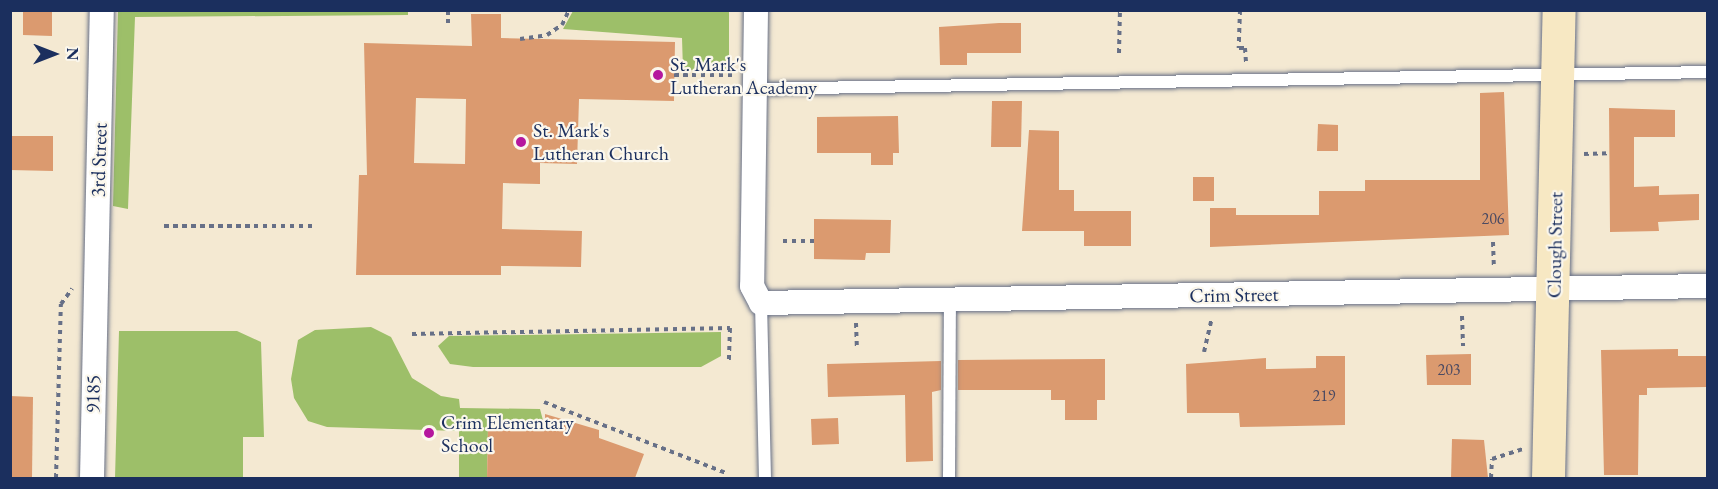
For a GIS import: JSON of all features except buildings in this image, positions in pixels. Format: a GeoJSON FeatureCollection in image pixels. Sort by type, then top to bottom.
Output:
{"type":"FeatureCollection","features":[{"type":"Feature","properties":{"kind":"street","name":"3rd Street"},"geometry":{"type":"LineString","coordinates":[[95,310],[102,10]]}},
{"type":"Feature","properties":{"kind":"street"},"geometry":{"type":"LineString","coordinates":[[756,10],[752,286],[761,303]]}},
{"type":"Feature","properties":{"kind":"street","name":"Clough Street"},"geometry":{"type":"LineString","coordinates":[[1548,478],[1559,10]]}},
{"type":"Feature","properties":{"kind":"street","name":"Crim Street"},"geometry":{"type":"LineString","coordinates":[[761,303],[1707,286]]}},
{"type":"Feature","properties":{"kind":"street","name":"9185"},"geometry":{"type":"LineString","coordinates":[[92,478],[95,310]]}},
{"type":"Feature","properties":{"kind":"lane"},"geometry":{"type":"LineString","coordinates":[[754,89],[1707,72]]}},
{"type":"Feature","properties":{"kind":"lane"},"geometry":{"type":"LineString","coordinates":[[949,478],[950,300]]}},
{"type":"Feature","properties":{"kind":"lane"},"geometry":{"type":"LineString","coordinates":[[761,303],[765,478]]}},
{"type":"Feature","properties":{"kind":"path"},"geometry":{"type":"LineString","coordinates":[[448,10],[448,24]]}},
{"type":"Feature","properties":{"kind":"path"},"geometry":{"type":"LineString","coordinates":[[520,39],[547,35],[562,25],[569,10]]}},
{"type":"Feature","properties":{"kind":"path"},"geometry":{"type":"LineString","coordinates":[[1119,53],[1120,10]]}},
{"type":"Feature","properties":{"kind":"path"},"geometry":{"type":"LineString","coordinates":[[1240,10],[1239,48],[1245,48],[1247,80]]}},
{"type":"Feature","properties":{"kind":"path"},"geometry":{"type":"LineString","coordinates":[[674,75],[734,75]]}},
{"type":"Feature","properties":{"kind":"path"},"geometry":{"type":"LineString","coordinates":[[1580,154],[1609,153]]}},
{"type":"Feature","properties":{"kind":"path"},"geometry":{"type":"LineString","coordinates":[[164,226],[312,226]]}},
{"type":"Feature","properties":{"kind":"path"},"geometry":{"type":"LineString","coordinates":[[783,242],[814,241]]}},
{"type":"Feature","properties":{"kind":"path"},"geometry":{"type":"LineString","coordinates":[[1493,242],[1494,266]]}},
{"type":"Feature","properties":{"kind":"path"},"geometry":{"type":"LineString","coordinates":[[1204,352],[1212,309]]}},
{"type":"Feature","properties":{"kind":"path"},"geometry":{"type":"LineString","coordinates":[[856,316],[857,349]]}},
{"type":"Feature","properties":{"kind":"path"},"geometry":{"type":"LineString","coordinates":[[1462,316],[1463,346]]}},
{"type":"Feature","properties":{"kind":"path"},"geometry":{"type":"LineString","coordinates":[[412,334],[730,328],[729,363]]}},
{"type":"Feature","properties":{"kind":"path"},"geometry":{"type":"LineString","coordinates":[[544,402],[726,473]]}},
{"type":"Feature","properties":{"kind":"path"},"geometry":{"type":"LineString","coordinates":[[1491,478],[1492,459],[1527,447]]}},
{"type":"Feature","properties":{"kind":"green space"},"geometry":{"type":"Polygon","coordinates":[[[408,10],[408,15],[135,17],[128,209],[113,206],[118,11],[408,10]]]}},
{"type":"Feature","properties":{"kind":"green space"},"geometry":{"type":"Polygon","coordinates":[[[573,11],[729,11],[729,71],[683,70],[682,38],[563,29],[573,11]]]}},
{"type":"Feature","properties":{"kind":"green space"},"geometry":{"type":"Polygon","coordinates":[[[371,327],[391,337],[412,378],[441,396],[459,399],[460,408],[540,409],[545,428],[488,428],[487,478],[459,478],[459,431],[327,427],[308,421],[294,398],[291,379],[298,340],[315,330],[371,327]]]}},
{"type":"Feature","properties":{"kind":"green space"},"geometry":{"type":"Polygon","coordinates":[[[119,331],[237,331],[261,342],[264,437],[243,437],[243,478],[115,478],[119,331]]]}},
{"type":"Feature","properties":{"kind":"green space"},"geometry":{"type":"Polygon","coordinates":[[[721,332],[721,356],[701,367],[473,367],[450,364],[438,346],[449,336],[721,332]]]}},
{"type":"Feature","properties":{"kind":"place","name":"St. Mark's Lutheran Academy"},"geometry":{"type":"Point","coordinates":[658,75]}},
{"type":"Feature","properties":{"kind":"place","name":"St. Mark's Lutheran Church"},"geometry":{"type":"Point","coordinates":[521,142]}},
{"type":"Feature","properties":{"kind":"place","name":"Crim Elementary School"},"geometry":{"type":"Point","coordinates":[429,433]}}]}
